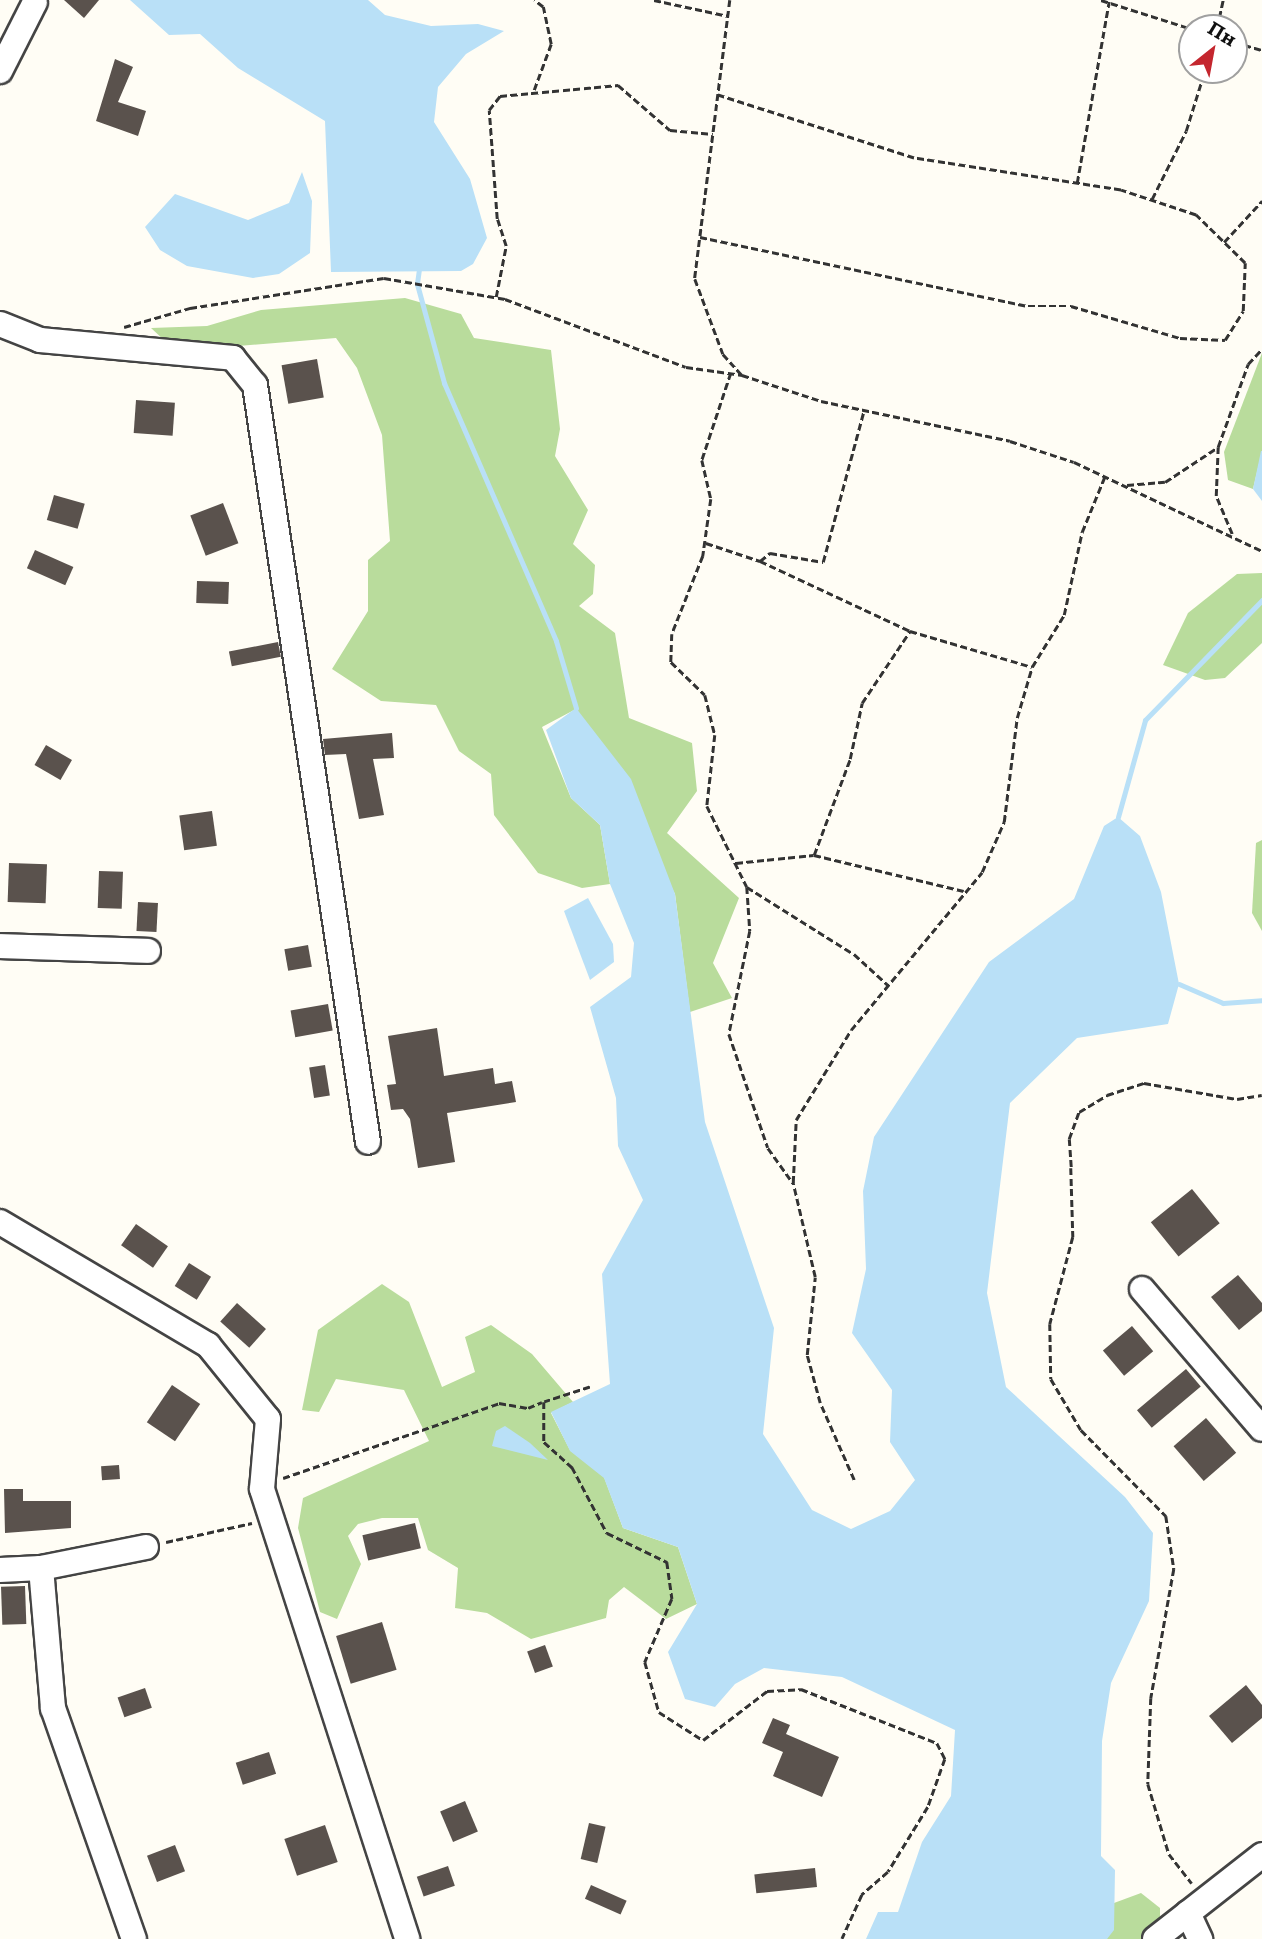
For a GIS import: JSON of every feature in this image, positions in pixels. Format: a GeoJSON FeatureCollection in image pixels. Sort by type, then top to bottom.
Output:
{"type":"FeatureCollection","features":[{"type":"Feature","properties":{"kind":"street"},"geometry":{"type":"LineString","coordinates":[[0,71],[35,2]]}},
{"type":"Feature","properties":{"kind":"street"},"geometry":{"type":"LineString","coordinates":[[0,324],[40,340],[233,358],[255,385],[368,1142]]}},
{"type":"Feature","properties":{"kind":"street"},"geometry":{"type":"LineString","coordinates":[[0,946],[148,951]]}},
{"type":"Feature","properties":{"kind":"street"},"geometry":{"type":"LineString","coordinates":[[0,1222],[208,1345],[268,1419],[262,1489],[407,1939]]}},
{"type":"Feature","properties":{"kind":"street"},"geometry":{"type":"LineString","coordinates":[[1142,1289],[1262,1429]]}},
{"type":"Feature","properties":{"kind":"street"},"geometry":{"type":"LineString","coordinates":[[0,1570],[41,1568],[146,1547]]}},
{"type":"Feature","properties":{"kind":"street"},"geometry":{"type":"LineString","coordinates":[[41,1568],[53,1708],[134,1939]]}},
{"type":"Feature","properties":{"kind":"street"},"geometry":{"type":"LineString","coordinates":[[1154,1939],[1262,1855]]}},
{"type":"Feature","properties":{"kind":"street"},"geometry":{"type":"LineString","coordinates":[[1197,1906],[1200,1939]]}},
{"type":"Feature","properties":{"kind":"path"},"geometry":{"type":"LineString","coordinates":[[534,0],[543,7],[551,44],[534,90]]}},
{"type":"Feature","properties":{"kind":"path"},"geometry":{"type":"LineString","coordinates":[[654,0],[728,16]]}},
{"type":"Feature","properties":{"kind":"path"},"geometry":{"type":"LineString","coordinates":[[730,0],[695,279],[723,354],[742,375]]}},
{"type":"Feature","properties":{"kind":"path"},"geometry":{"type":"LineString","coordinates":[[1101,0],[1178,24]]}},
{"type":"Feature","properties":{"kind":"path"},"geometry":{"type":"LineString","coordinates":[[1077,183],[1110,2]]}},
{"type":"Feature","properties":{"kind":"path"},"geometry":{"type":"LineString","coordinates":[[1151,200],[1186,131],[1201,84]]}},
{"type":"Feature","properties":{"kind":"path"},"geometry":{"type":"LineString","coordinates":[[496,297],[506,246],[497,219],[489,110],[500,96],[534,90],[618,85],[670,130],[713,134]]}},
{"type":"Feature","properties":{"kind":"path"},"geometry":{"type":"LineString","coordinates":[[700,237],[1028,306],[1071,306],[1180,338],[1225,340],[1243,311],[1245,263],[1196,215],[1151,200],[1077,183],[914,158],[718,95]]}},
{"type":"Feature","properties":{"kind":"path"},"geometry":{"type":"LineString","coordinates":[[1224,242],[1262,201]]}},
{"type":"Feature","properties":{"kind":"path"},"geometry":{"type":"LineString","coordinates":[[117,329],[190,308],[384,278],[496,297],[686,367],[742,375],[864,410],[1010,441],[1105,476],[1262,551]]}},
{"type":"Feature","properties":{"kind":"path"},"geometry":{"type":"LineString","coordinates":[[1233,535],[1216,496],[1217,447],[1248,364],[1262,349]]}},
{"type":"Feature","properties":{"kind":"path"},"geometry":{"type":"LineString","coordinates":[[731,373],[702,460],[711,499],[705,543],[672,634],[671,662],[705,695],[715,735],[708,806],[747,887],[750,931],[729,1034],[768,1148],[793,1183]]}},
{"type":"Feature","properties":{"kind":"path"},"geometry":{"type":"LineString","coordinates":[[760,561],[770,553],[823,562],[864,410]]}},
{"type":"Feature","properties":{"kind":"path"},"geometry":{"type":"LineString","coordinates":[[1123,485],[1165,482],[1217,447]]}},
{"type":"Feature","properties":{"kind":"path"},"geometry":{"type":"LineString","coordinates":[[854,1480],[820,1403],[807,1355],[814,1277],[793,1183],[796,1120],[808,1092],[966,891],[1004,822],[1017,718],[1032,667],[1064,615],[1082,531],[1105,476]]}},
{"type":"Feature","properties":{"kind":"path"},"geometry":{"type":"LineString","coordinates":[[705,543],[760,561],[910,631],[1032,667]]}},
{"type":"Feature","properties":{"kind":"path"},"geometry":{"type":"LineString","coordinates":[[814,855],[850,758],[862,704],[910,631]]}},
{"type":"Feature","properties":{"kind":"path"},"geometry":{"type":"LineString","coordinates":[[736,863],[814,855],[966,891]]}},
{"type":"Feature","properties":{"kind":"path"},"geometry":{"type":"LineString","coordinates":[[747,887],[854,954],[890,986]]}},
{"type":"Feature","properties":{"kind":"path"},"geometry":{"type":"LineString","coordinates":[[1197,1906],[1169,1854],[1147,1784],[1151,1698],[1174,1569],[1166,1516],[1081,1430],[1051,1379],[1050,1324],[1073,1237],[1069,1139],[1079,1112],[1107,1095],[1144,1083],[1237,1099],[1262,1095]]}},
{"type":"Feature","properties":{"kind":"path"},"geometry":{"type":"LineString","coordinates":[[262,1489],[296,1471],[499,1403],[528,1408],[590,1387]]}},
{"type":"Feature","properties":{"kind":"path"},"geometry":{"type":"LineString","coordinates":[[544,1402],[544,1442],[572,1467],[607,1534],[667,1562],[672,1599],[645,1662],[659,1712],[703,1740],[767,1691],[801,1689],[937,1743],[945,1759],[928,1807],[888,1872],[862,1895],[842,1939]]}},
{"type":"Feature","properties":{"kind":"path"},"geometry":{"type":"LineString","coordinates":[[146,1547],[235,1522],[273,1524]]}},
{"type":"Feature","properties":{"kind":"green space"},"geometry":{"type":"Polygon","coordinates":[[[405,298],[461,314],[474,338],[551,350],[560,429],[555,456],[588,510],[573,544],[595,565],[593,594],[579,606],[615,633],[629,718],[692,743],[697,791],[667,833],[739,898],[713,963],[732,998],[690,1012],[675,894],[576,709],[542,727],[571,798],[600,825],[610,884],[582,888],[538,873],[494,815],[491,774],[459,751],[436,705],[381,701],[332,669],[368,611],[368,560],[390,541],[382,435],[357,368],[336,338],[238,346],[164,340],[151,328],[207,326],[261,310],[405,298]]]}},
{"type":"Feature","properties":{"kind":"green space"},"geometry":{"type":"Polygon","coordinates":[[[1262,353],[1262,451],[1253,489],[1228,480],[1224,452],[1262,353]]]}},
{"type":"Feature","properties":{"kind":"green space"},"geometry":{"type":"Polygon","coordinates":[[[1262,573],[1262,643],[1225,678],[1205,680],[1163,665],[1188,613],[1237,574],[1262,573]]]}},
{"type":"Feature","properties":{"kind":"green space"},"geometry":{"type":"Polygon","coordinates":[[[1262,840],[1262,931],[1252,913],[1256,843],[1262,840]]]}},
{"type":"Feature","properties":{"kind":"green space"},"geometry":{"type":"Polygon","coordinates":[[[382,1284],[409,1302],[442,1387],[475,1372],[465,1337],[491,1325],[532,1354],[573,1402],[551,1413],[570,1450],[604,1477],[623,1528],[678,1547],[697,1604],[666,1619],[624,1587],[609,1600],[606,1618],[531,1639],[487,1613],[455,1608],[458,1568],[428,1550],[418,1518],[382,1518],[358,1524],[348,1536],[361,1564],[337,1619],[320,1612],[298,1528],[303,1498],[429,1441],[404,1390],[336,1379],[319,1412],[302,1410],[318,1330],[382,1284]]]}},
{"type":"Feature","properties":{"kind":"green space"},"geometry":{"type":"Polygon","coordinates":[[[1141,1893],[1160,1908],[1160,1919],[1141,1939],[1107,1939],[1114,1903],[1141,1893]]]}},
{"type":"Feature","properties":{"kind":"water"},"geometry":{"type":"Polygon","coordinates":[[[130,0],[368,0],[385,15],[431,26],[478,24],[504,31],[466,54],[438,87],[434,122],[470,179],[487,238],[473,264],[461,271],[331,272],[325,121],[238,68],[200,34],[169,35],[130,0]]]}},
{"type":"Feature","properties":{"kind":"water"},"geometry":{"type":"Polygon","coordinates":[[[302,172],[312,201],[310,253],[279,274],[253,278],[187,266],[160,250],[145,227],[175,194],[248,220],[289,203],[302,172]]]}},
{"type":"Feature","properties":{"kind":"water"},"geometry":{"type":"Polygon","coordinates":[[[1262,451],[1262,501],[1253,489],[1262,451]]]}},
{"type":"Feature","properties":{"kind":"water"},"geometry":{"type":"Polygon","coordinates":[[[576,708],[631,779],[675,894],[705,1122],[774,1328],[763,1434],[812,1510],[851,1529],[890,1511],[915,1480],[890,1442],[892,1390],[852,1333],[866,1269],[863,1191],[874,1137],[989,962],[1074,899],[1104,826],[1118,817],[1140,836],[1161,892],[1179,984],[1168,1024],[1077,1038],[1010,1103],[987,1293],[1006,1387],[1125,1497],[1153,1533],[1149,1601],[1111,1683],[1102,1741],[1101,1856],[1115,1870],[1114,1930],[1107,1939],[866,1939],[878,1912],[898,1912],[922,1842],[951,1796],[955,1730],[842,1677],[764,1668],[735,1684],[715,1707],[685,1699],[668,1652],[697,1604],[678,1547],[623,1528],[604,1478],[570,1451],[551,1412],[610,1384],[602,1274],[643,1200],[618,1146],[616,1098],[590,1007],[631,977],[634,943],[610,884],[600,825],[571,798],[546,730],[576,708]]]}},
{"type":"Feature","properties":{"kind":"water"},"geometry":{"type":"Polygon","coordinates":[[[588,898],[613,944],[614,962],[590,980],[564,911],[588,898]]]}},
{"type":"Feature","properties":{"kind":"water"},"geometry":{"type":"Polygon","coordinates":[[[505,1426],[530,1443],[548,1460],[492,1446],[496,1431],[505,1426]]]}},
{"type":"Feature","properties":{"kind":"building"},"geometry":{"type":"Polygon","coordinates":[[[64,0],[99,0],[84,18],[64,0]]]}},
{"type":"Feature","properties":{"kind":"building"},"geometry":{"type":"Polygon","coordinates":[[[115,59],[133,67],[118,102],[146,111],[138,136],[96,121],[115,59]]]}},
{"type":"Feature","properties":{"kind":"building"},"geometry":{"type":"Polygon","coordinates":[[[317,359],[324,397],[288,404],[282,365],[317,359]]]}},
{"type":"Feature","properties":{"kind":"building"},"geometry":{"type":"Polygon","coordinates":[[[136,400],[175,403],[173,436],[134,433],[136,400]]]}},
{"type":"Feature","properties":{"kind":"building"},"geometry":{"type":"Polygon","coordinates":[[[54,495],[85,504],[78,529],[47,520],[54,495]]]}},
{"type":"Feature","properties":{"kind":"building"},"geometry":{"type":"Polygon","coordinates":[[[223,503],[238,543],[206,556],[190,516],[223,503]]]}},
{"type":"Feature","properties":{"kind":"building"},"geometry":{"type":"Polygon","coordinates":[[[35,550],[73,567],[65,585],[27,568],[35,550]]]}},
{"type":"Feature","properties":{"kind":"building"},"geometry":{"type":"Polygon","coordinates":[[[197,581],[229,582],[228,604],[196,603],[197,581]]]}},
{"type":"Feature","properties":{"kind":"building"},"geometry":{"type":"Polygon","coordinates":[[[278,642],[281,657],[232,666],[229,652],[278,642]]]}},
{"type":"Feature","properties":{"kind":"building"},"geometry":{"type":"Polygon","coordinates":[[[392,733],[394,758],[373,759],[384,815],[359,819],[346,754],[325,755],[323,739],[392,733]]]}},
{"type":"Feature","properties":{"kind":"building"},"geometry":{"type":"Polygon","coordinates":[[[46,745],[72,760],[60,780],[34,765],[46,745]]]}},
{"type":"Feature","properties":{"kind":"building"},"geometry":{"type":"Polygon","coordinates":[[[212,811],[217,846],[184,850],[179,816],[212,811]]]}},
{"type":"Feature","properties":{"kind":"building"},"geometry":{"type":"Polygon","coordinates":[[[9,863],[47,864],[46,903],[8,902],[9,863]]]}},
{"type":"Feature","properties":{"kind":"building"},"geometry":{"type":"Polygon","coordinates":[[[99,871],[123,872],[122,909],[98,908],[99,871]]]}},
{"type":"Feature","properties":{"kind":"building"},"geometry":{"type":"Polygon","coordinates":[[[138,902],[158,903],[156,932],[136,931],[138,902]]]}},
{"type":"Feature","properties":{"kind":"building"},"geometry":{"type":"Polygon","coordinates":[[[308,945],[312,967],[288,971],[284,949],[308,945]]]}},
{"type":"Feature","properties":{"kind":"building"},"geometry":{"type":"Polygon","coordinates":[[[328,1004],[333,1031],[295,1037],[291,1011],[328,1004]]]}},
{"type":"Feature","properties":{"kind":"building"},"geometry":{"type":"Polygon","coordinates":[[[437,1028],[444,1076],[493,1068],[495,1084],[512,1081],[516,1102],[447,1113],[455,1162],[418,1168],[410,1119],[403,1109],[391,1110],[387,1085],[396,1084],[388,1036],[437,1028]]]}},
{"type":"Feature","properties":{"kind":"building"},"geometry":{"type":"Polygon","coordinates":[[[325,1065],[330,1096],[314,1098],[309,1068],[325,1065]]]}},
{"type":"Feature","properties":{"kind":"building"},"geometry":{"type":"Polygon","coordinates":[[[1192,1189],[1220,1223],[1179,1257],[1151,1222],[1192,1189]]]}},
{"type":"Feature","properties":{"kind":"building"},"geometry":{"type":"Polygon","coordinates":[[[136,1224],[168,1246],[153,1268],[121,1245],[136,1224]]]}},
{"type":"Feature","properties":{"kind":"building"},"geometry":{"type":"Polygon","coordinates":[[[189,1263],[211,1277],[197,1300],[175,1286],[189,1263]]]}},
{"type":"Feature","properties":{"kind":"building"},"geometry":{"type":"Polygon","coordinates":[[[1238,1275],[1262,1303],[1262,1311],[1239,1330],[1211,1297],[1238,1275]]]}},
{"type":"Feature","properties":{"kind":"building"},"geometry":{"type":"Polygon","coordinates":[[[237,1303],[266,1329],[249,1348],[220,1322],[237,1303]]]}},
{"type":"Feature","properties":{"kind":"building"},"geometry":{"type":"Polygon","coordinates":[[[1132,1326],[1153,1351],[1124,1376],[1103,1350],[1132,1326]]]}},
{"type":"Feature","properties":{"kind":"building"},"geometry":{"type":"Polygon","coordinates":[[[1186,1369],[1201,1387],[1152,1428],[1137,1410],[1186,1369]]]}},
{"type":"Feature","properties":{"kind":"building"},"geometry":{"type":"Polygon","coordinates":[[[172,1385],[200,1404],[175,1441],[147,1422],[172,1385]]]}},
{"type":"Feature","properties":{"kind":"building"},"geometry":{"type":"Polygon","coordinates":[[[1206,1418],[1236,1453],[1204,1481],[1174,1446],[1206,1418]]]}},
{"type":"Feature","properties":{"kind":"building"},"geometry":{"type":"Polygon","coordinates":[[[119,1465],[120,1479],[102,1480],[101,1466],[119,1465]]]}},
{"type":"Feature","properties":{"kind":"building"},"geometry":{"type":"Polygon","coordinates":[[[4,1489],[23,1489],[23,1501],[71,1501],[71,1528],[5,1533],[4,1489]]]}},
{"type":"Feature","properties":{"kind":"building"},"geometry":{"type":"Polygon","coordinates":[[[415,1523],[421,1548],[368,1560],[362,1535],[415,1523]]]}},
{"type":"Feature","properties":{"kind":"building"},"geometry":{"type":"Polygon","coordinates":[[[25,1586],[26,1624],[2,1625],[1,1587],[25,1586]]]}},
{"type":"Feature","properties":{"kind":"building"},"geometry":{"type":"Polygon","coordinates":[[[382,1622],[397,1670],[351,1684],[336,1636],[382,1622]]]}},
{"type":"Feature","properties":{"kind":"building"},"geometry":{"type":"Polygon","coordinates":[[[545,1645],[553,1667],[535,1673],[527,1651],[545,1645]]]}},
{"type":"Feature","properties":{"kind":"building"},"geometry":{"type":"Polygon","coordinates":[[[1246,1685],[1262,1705],[1262,1718],[1232,1743],[1209,1716],[1246,1685]]]}},
{"type":"Feature","properties":{"kind":"building"},"geometry":{"type":"Polygon","coordinates":[[[145,1688],[152,1708],[124,1717],[118,1697],[145,1688]]]}},
{"type":"Feature","properties":{"kind":"building"},"geometry":{"type":"Polygon","coordinates":[[[773,1718],[790,1725],[786,1734],[839,1757],[822,1797],[773,1776],[783,1752],[762,1743],[773,1718]]]}},
{"type":"Feature","properties":{"kind":"building"},"geometry":{"type":"Polygon","coordinates":[[[269,1752],[276,1774],[243,1785],[236,1763],[269,1752]]]}},
{"type":"Feature","properties":{"kind":"building"},"geometry":{"type":"Polygon","coordinates":[[[465,1801],[478,1831],[453,1842],[440,1812],[465,1801]]]}},
{"type":"Feature","properties":{"kind":"building"},"geometry":{"type":"Polygon","coordinates":[[[589,1823],[606,1827],[597,1863],[581,1859],[589,1823]]]}},
{"type":"Feature","properties":{"kind":"building"},"geometry":{"type":"Polygon","coordinates":[[[325,1825],[338,1862],[297,1876],[284,1839],[325,1825]]]}},
{"type":"Feature","properties":{"kind":"building"},"geometry":{"type":"Polygon","coordinates":[[[175,1845],[185,1871],[157,1882],[147,1856],[175,1845]]]}},
{"type":"Feature","properties":{"kind":"building"},"geometry":{"type":"Polygon","coordinates":[[[448,1866],[455,1886],[424,1897],[417,1877],[448,1866]]]}},
{"type":"Feature","properties":{"kind":"building"},"geometry":{"type":"Polygon","coordinates":[[[815,1868],[817,1887],[756,1893],[754,1874],[815,1868]]]}},
{"type":"Feature","properties":{"kind":"building"},"geometry":{"type":"Polygon","coordinates":[[[591,1885],[627,1901],[621,1915],[585,1899],[591,1885]]]}},
{"type":"Feature","properties":{"kind":"waterway"},"geometry":{"type":"LineString","coordinates":[[419,269],[417,284],[444,383],[556,641],[576,708]]}},
{"type":"Feature","properties":{"kind":"waterway"},"geometry":{"type":"LineString","coordinates":[[1118,817],[1145,720],[1262,600]]}},
{"type":"Feature","properties":{"kind":"waterway"},"geometry":{"type":"LineString","coordinates":[[1179,984],[1223,1003],[1262,1000]]}}]}
